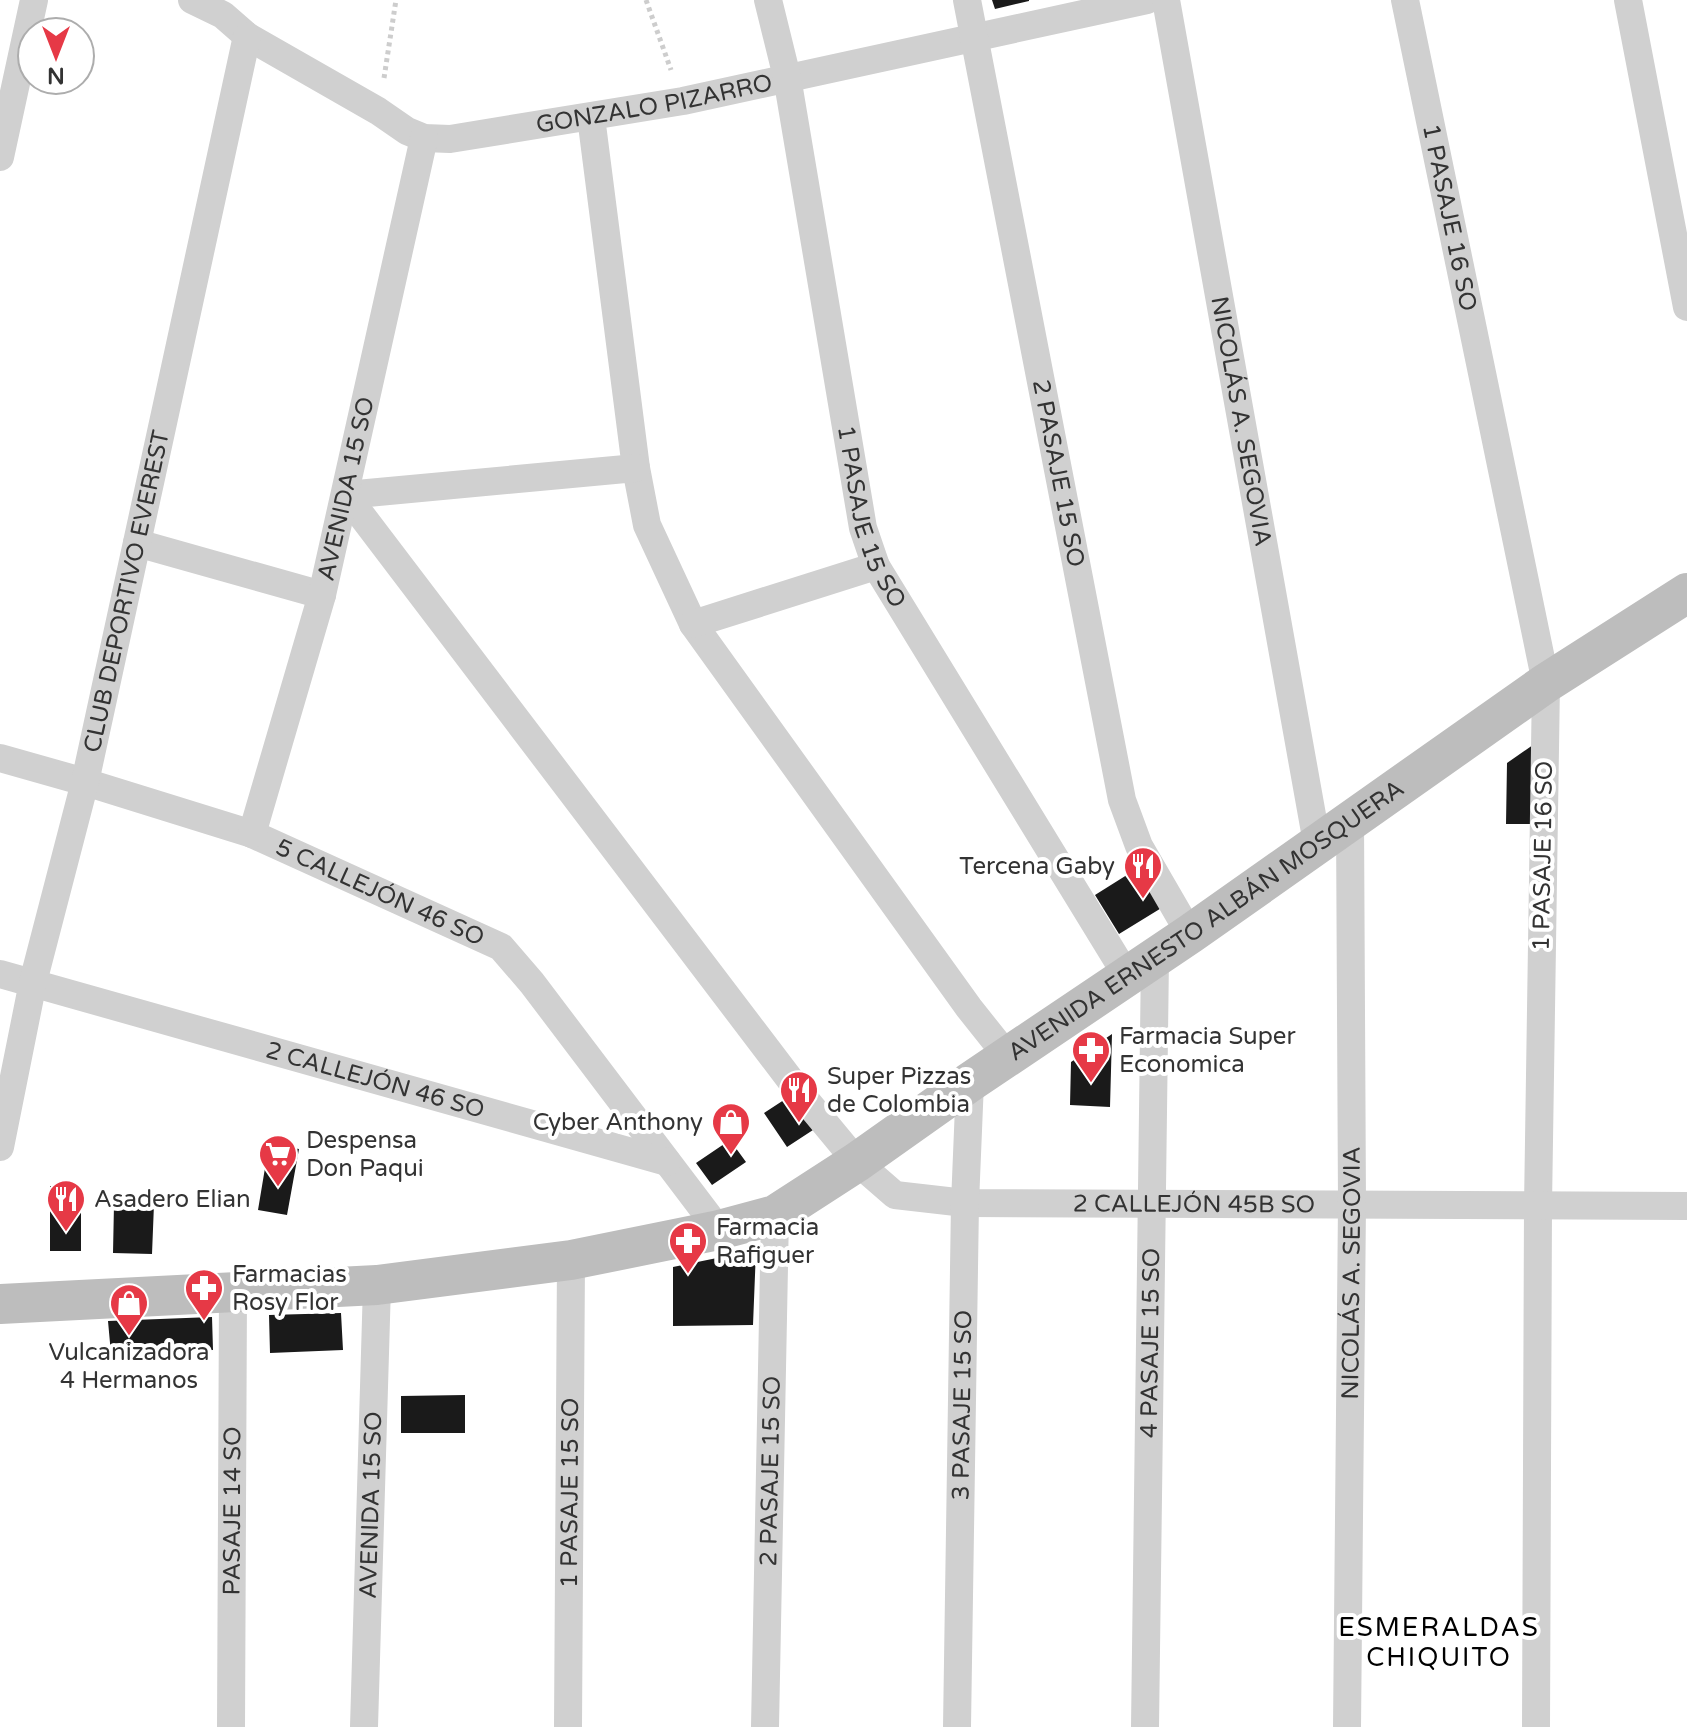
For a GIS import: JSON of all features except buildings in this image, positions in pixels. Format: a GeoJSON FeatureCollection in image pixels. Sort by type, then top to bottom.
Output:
{"type":"FeatureCollection","features":[{"type":"Feature","properties":{"kind":"street"},"geometry":{"type":"LineString","coordinates":[[0,157],[34,0]]}},
{"type":"Feature","properties":{"kind":"street"},"geometry":{"type":"LineString","coordinates":[[192,0],[224,7],[247,36],[407,131],[424,138]]}},
{"type":"Feature","properties":{"kind":"street","name":"1 PASAJE 15 SO"},"geometry":{"type":"LineString","coordinates":[[768,0],[787,77],[863,528],[876,566],[1141,967]]}},
{"type":"Feature","properties":{"kind":"street","name":"2 PASAJE 15 SO"},"geometry":{"type":"LineString","coordinates":[[967,0],[1122,800],[1139,846],[1190,934]]}},
{"type":"Feature","properties":{"kind":"street","name":"GONZALO PIZARRO"},"geometry":{"type":"LineString","coordinates":[[424,138],[450,139],[683,101],[1147,0]]}},
{"type":"Feature","properties":{"kind":"street","name":"NICOLÁS A. SEGOVIA"},"geometry":{"type":"LineString","coordinates":[[1166,0],[1317,843]]}},
{"type":"Feature","properties":{"kind":"street","name":"1 PASAJE 16 SO"},"geometry":{"type":"LineString","coordinates":[[1405,0],[1546,683],[1538,1206],[1536,1727]]}},
{"type":"Feature","properties":{"kind":"street"},"geometry":{"type":"LineString","coordinates":[[1628,0],[1687,307]]}},
{"type":"Feature","properties":{"kind":"street","name":"CLUB DEPORTIVO EVEREST"},"geometry":{"type":"LineString","coordinates":[[0,1147],[33,982],[85,782],[247,36]]}},
{"type":"Feature","properties":{"kind":"street"},"geometry":{"type":"LineString","coordinates":[[591,117],[636,468],[647,525],[693,624],[969,1008],[1008,1057]]}},
{"type":"Feature","properties":{"kind":"street","name":"AVENIDA 15 SO"},"geometry":{"type":"LineString","coordinates":[[252,834],[322,595],[424,138]]}},
{"type":"Feature","properties":{"kind":"street"},"geometry":{"type":"LineString","coordinates":[[346,495],[636,468]]}},
{"type":"Feature","properties":{"kind":"street","name":"2 CALLEJÓN 45B SO"},"geometry":{"type":"LineString","coordinates":[[346,495],[804,1098],[857,1162],[895,1195],[965,1203],[1687,1206]]}},
{"type":"Feature","properties":{"kind":"street"},"geometry":{"type":"LineString","coordinates":[[137,543],[322,595]]}},
{"type":"Feature","properties":{"kind":"street"},"geometry":{"type":"LineString","coordinates":[[693,624],[876,566]]}},
{"type":"Feature","properties":{"kind":"street","name":"AVENIDA ERNESTO ALBÁN MOSQUERA"},"geometry":{"type":"LineString","coordinates":[[0,1304],[377,1285],[571,1260],[719,1230],[775,1215],[1190,934],[1546,683],[1687,593]]}},
{"type":"Feature","properties":{"kind":"street","name":"5 CALLEJÓN 46 SO"},"geometry":{"type":"LineString","coordinates":[[0,758],[252,834],[501,947],[532,983],[667,1162]]}},
{"type":"Feature","properties":{"kind":"street","name":"NICOLÁS A. SEGOVIA"},"geometry":{"type":"LineString","coordinates":[[1347,1727],[1352,1204],[1350,819]]}},
{"type":"Feature","properties":{"kind":"street","name":"4 PASAJE 15 SO"},"geometry":{"type":"LineString","coordinates":[[1141,967],[1150,1204],[1145,1727]]}},
{"type":"Feature","properties":{"kind":"street","name":"2 CALLEJÓN 46 SO"},"geometry":{"type":"LineString","coordinates":[[0,974],[667,1162]]}},
{"type":"Feature","properties":{"kind":"street","name":"3 PASAJE 15 SO"},"geometry":{"type":"LineString","coordinates":[[957,1727],[965,1203],[970,1082]]}},
{"type":"Feature","properties":{"kind":"street"},"geometry":{"type":"LineString","coordinates":[[667,1162],[719,1230]]}},
{"type":"Feature","properties":{"kind":"street","name":"2 PASAJE 15 SO"},"geometry":{"type":"LineString","coordinates":[[765,1727],[775,1215]]}},
{"type":"Feature","properties":{"kind":"street","name":"1 PASAJE 15 SO"},"geometry":{"type":"LineString","coordinates":[[568,1727],[571,1260]]}},
{"type":"Feature","properties":{"kind":"street","name":"AVENIDA 15 SO"},"geometry":{"type":"LineString","coordinates":[[364,1727],[377,1285]]}},
{"type":"Feature","properties":{"kind":"street","name":"PASAJE 14 SO"},"geometry":{"type":"LineString","coordinates":[[231,1727],[233,1293]]}},
{"type":"Feature","properties":{"kind":"path"},"geometry":{"type":"LineString","coordinates":[[378,111],[396,0]]}},
{"type":"Feature","properties":{"kind":"path"},"geometry":{"type":"LineString","coordinates":[[646,0],[683,101]]}},
{"type":"Feature","properties":{"kind":"place","name":"Tercena Gaby"},"geometry":{"type":"Point","coordinates":[1143,900]}},
{"type":"Feature","properties":{"kind":"place","name":"Farmacia Super Economica"},"geometry":{"type":"Point","coordinates":[1091,1084]}},
{"type":"Feature","properties":{"kind":"place","name":"Super Pizzas de Colombia"},"geometry":{"type":"Point","coordinates":[799,1124]}},
{"type":"Feature","properties":{"kind":"place","name":"Cyber Anthony"},"geometry":{"type":"Point","coordinates":[731,1156]}},
{"type":"Feature","properties":{"kind":"place","name":"Despensa Don Paqui"},"geometry":{"type":"Point","coordinates":[278,1188]}},
{"type":"Feature","properties":{"kind":"place","name":"Asadero Elian"},"geometry":{"type":"Point","coordinates":[66,1233]}},
{"type":"Feature","properties":{"kind":"place","name":"Farmacia Rafiguer"},"geometry":{"type":"Point","coordinates":[688,1275]}},
{"type":"Feature","properties":{"kind":"place","name":"Farmacias Rosy Flor"},"geometry":{"type":"Point","coordinates":[204,1322]}},
{"type":"Feature","properties":{"kind":"place","name":"Vulcanizadora 4 Hermanos"},"geometry":{"type":"Point","coordinates":[129,1337]}},
{"type":"Feature","properties":{"kind":"district","name":"ESMERALDAS CHIQUITO"},"geometry":{"type":"Point","coordinates":[1439,1642]}}]}
